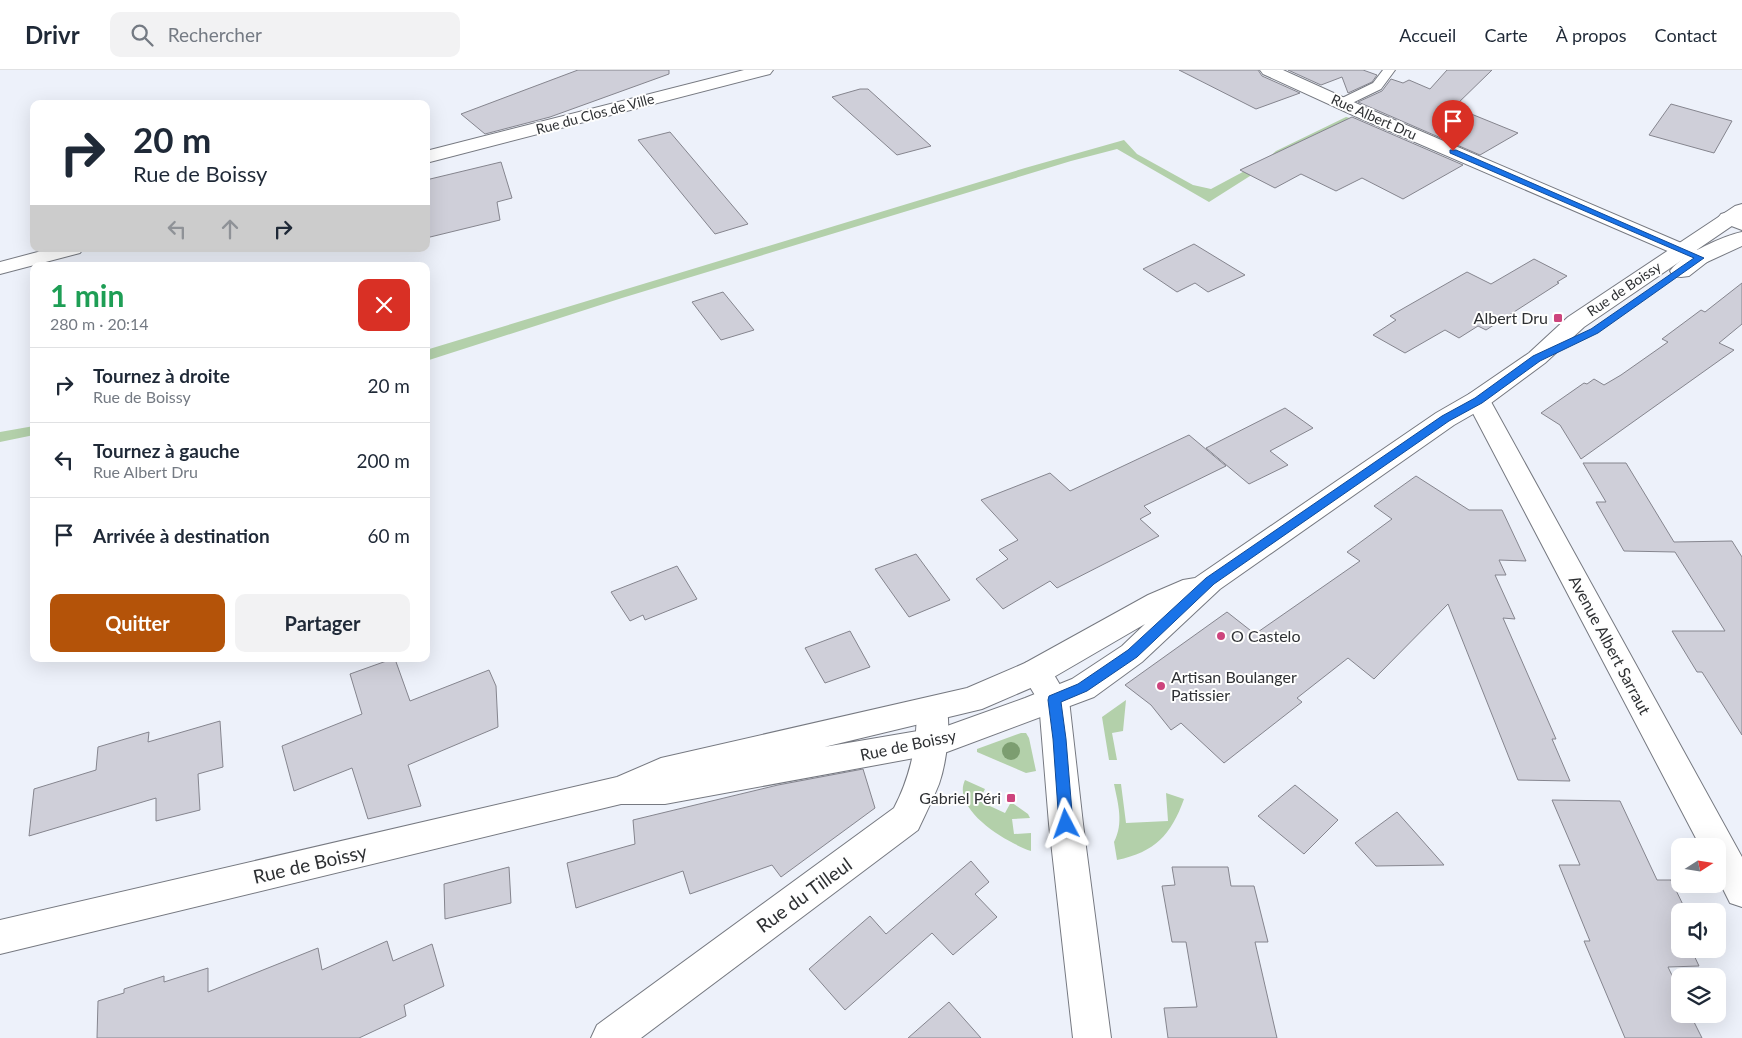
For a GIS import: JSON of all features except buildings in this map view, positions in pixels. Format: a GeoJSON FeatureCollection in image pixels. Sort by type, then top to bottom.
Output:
{"type":"FeatureCollection","features":[{"type":"Feature","properties":{"kind":"street","name":"Rue du Clos de Ville"},"geometry":{"type":"LineString","coordinates":[[430,156],[764,70]]}},
{"type":"Feature","properties":{"kind":"street","name":"Rue Albert Dru"},"geometry":{"type":"LineString","coordinates":[[1269,70],[1691,254]]}},
{"type":"Feature","properties":{"kind":"street","name":"Rue de Boissy"},"geometry":{"type":"LineString","coordinates":[[932,726],[960,735],[1083,688],[1132,654],[1210,581],[1537,358],[1595,331],[1737,217]]}},
{"type":"Feature","properties":{"kind":"street","name":"Rue de Boissy"},"geometry":{"type":"LineString","coordinates":[[1691,254],[1742,238]]}},
{"type":"Feature","properties":{"kind":"street"},"geometry":{"type":"LineString","coordinates":[[0,268],[61,252]]}},
{"type":"Feature","properties":{"kind":"street","name":"Avenue Albert Sarraut"},"geometry":{"type":"LineString","coordinates":[[1478,400],[1742,891]]}},
{"type":"Feature","properties":{"kind":"street","name":"Rue de Boissy"},"geometry":{"type":"LineString","coordinates":[[0,937],[621,790],[664,790],[932,726],[971,700],[1036,672],[1158,603],[1210,581]]}},
{"type":"Feature","properties":{"kind":"street"},"geometry":{"type":"LineString","coordinates":[[1036,672],[1054,700],[1066,824],[1092,1038]]}},
{"type":"Feature","properties":{"kind":"street","name":"Rue du Tilleul"},"geometry":{"type":"LineString","coordinates":[[610,1038],[906,819],[923,783],[932,726]]}},
{"type":"Feature","properties":{"kind":"lane"},"geometry":{"type":"LineString","coordinates":[[1342,103],[1377,86],[1389,70]]}},
{"type":"Feature","properties":{"kind":"green space"},"geometry":{"type":"Polygon","coordinates":[[[1346,117],[1358,120],[1250,176],[1209,202],[1117,149],[1071,161],[622,298],[430,360],[430,349],[1025,168],[1124,140],[1137,154],[1193,185],[1211,189],[1267,159],[1276,151],[1346,117]]]}},
{"type":"Feature","properties":{"kind":"green space"},"geometry":{"type":"Polygon","coordinates":[[[30,427],[30,436],[0,442],[0,432],[30,427]]]}},
{"type":"Feature","properties":{"kind":"green space"},"geometry":{"type":"Polygon","coordinates":[[[1126,700],[1123,731],[1112,733],[1117,760],[1109,760],[1102,717],[1126,700]]]}},
{"type":"Feature","properties":{"kind":"green space"},"geometry":{"type":"Polygon","coordinates":[[[1021,733],[1026,733],[1029,738],[1036,771],[1026,773],[977,752],[977,749],[1021,733]]]}},
{"type":"Feature","properties":{"kind":"green space"},"geometry":{"type":"Polygon","coordinates":[[[965,780],[985,789],[979,801],[1005,813],[1011,802],[1028,814],[1030,818],[1012,819],[1014,834],[1031,833],[1031,851],[996,833],[973,814],[966,803],[963,791],[965,780]]]}},
{"type":"Feature","properties":{"kind":"green space"},"geometry":{"type":"Polygon","coordinates":[[[1114,784],[1121,784],[1126,823],[1168,821],[1166,793],[1184,799],[1173,823],[1160,840],[1142,852],[1117,860],[1114,842],[1119,828],[1119,813],[1114,784]]]}},
{"type":"Feature","properties":{"kind":"place","name":"Albert Dru"},"geometry":{"type":"Point","coordinates":[1558,318]}},
{"type":"Feature","properties":{"kind":"place","name":"O Castelo"},"geometry":{"type":"Point","coordinates":[1221,636]}},
{"type":"Feature","properties":{"kind":"place","name":"Artisan Boulanger Patissier"},"geometry":{"type":"Point","coordinates":[1161,686]}},
{"type":"Feature","properties":{"kind":"place","name":"Gabriel Péri"},"geometry":{"type":"Point","coordinates":[1011,798]}},
{"type":"Feature","properties":{"kind":"route"},"geometry":{"type":"LineString","coordinates":[[1066,824],[1054,700],[1083,688],[1132,654],[1210,581],[1445,419],[1478,400],[1537,358],[1595,331],[1700,258],[1453,151]]}}]}
